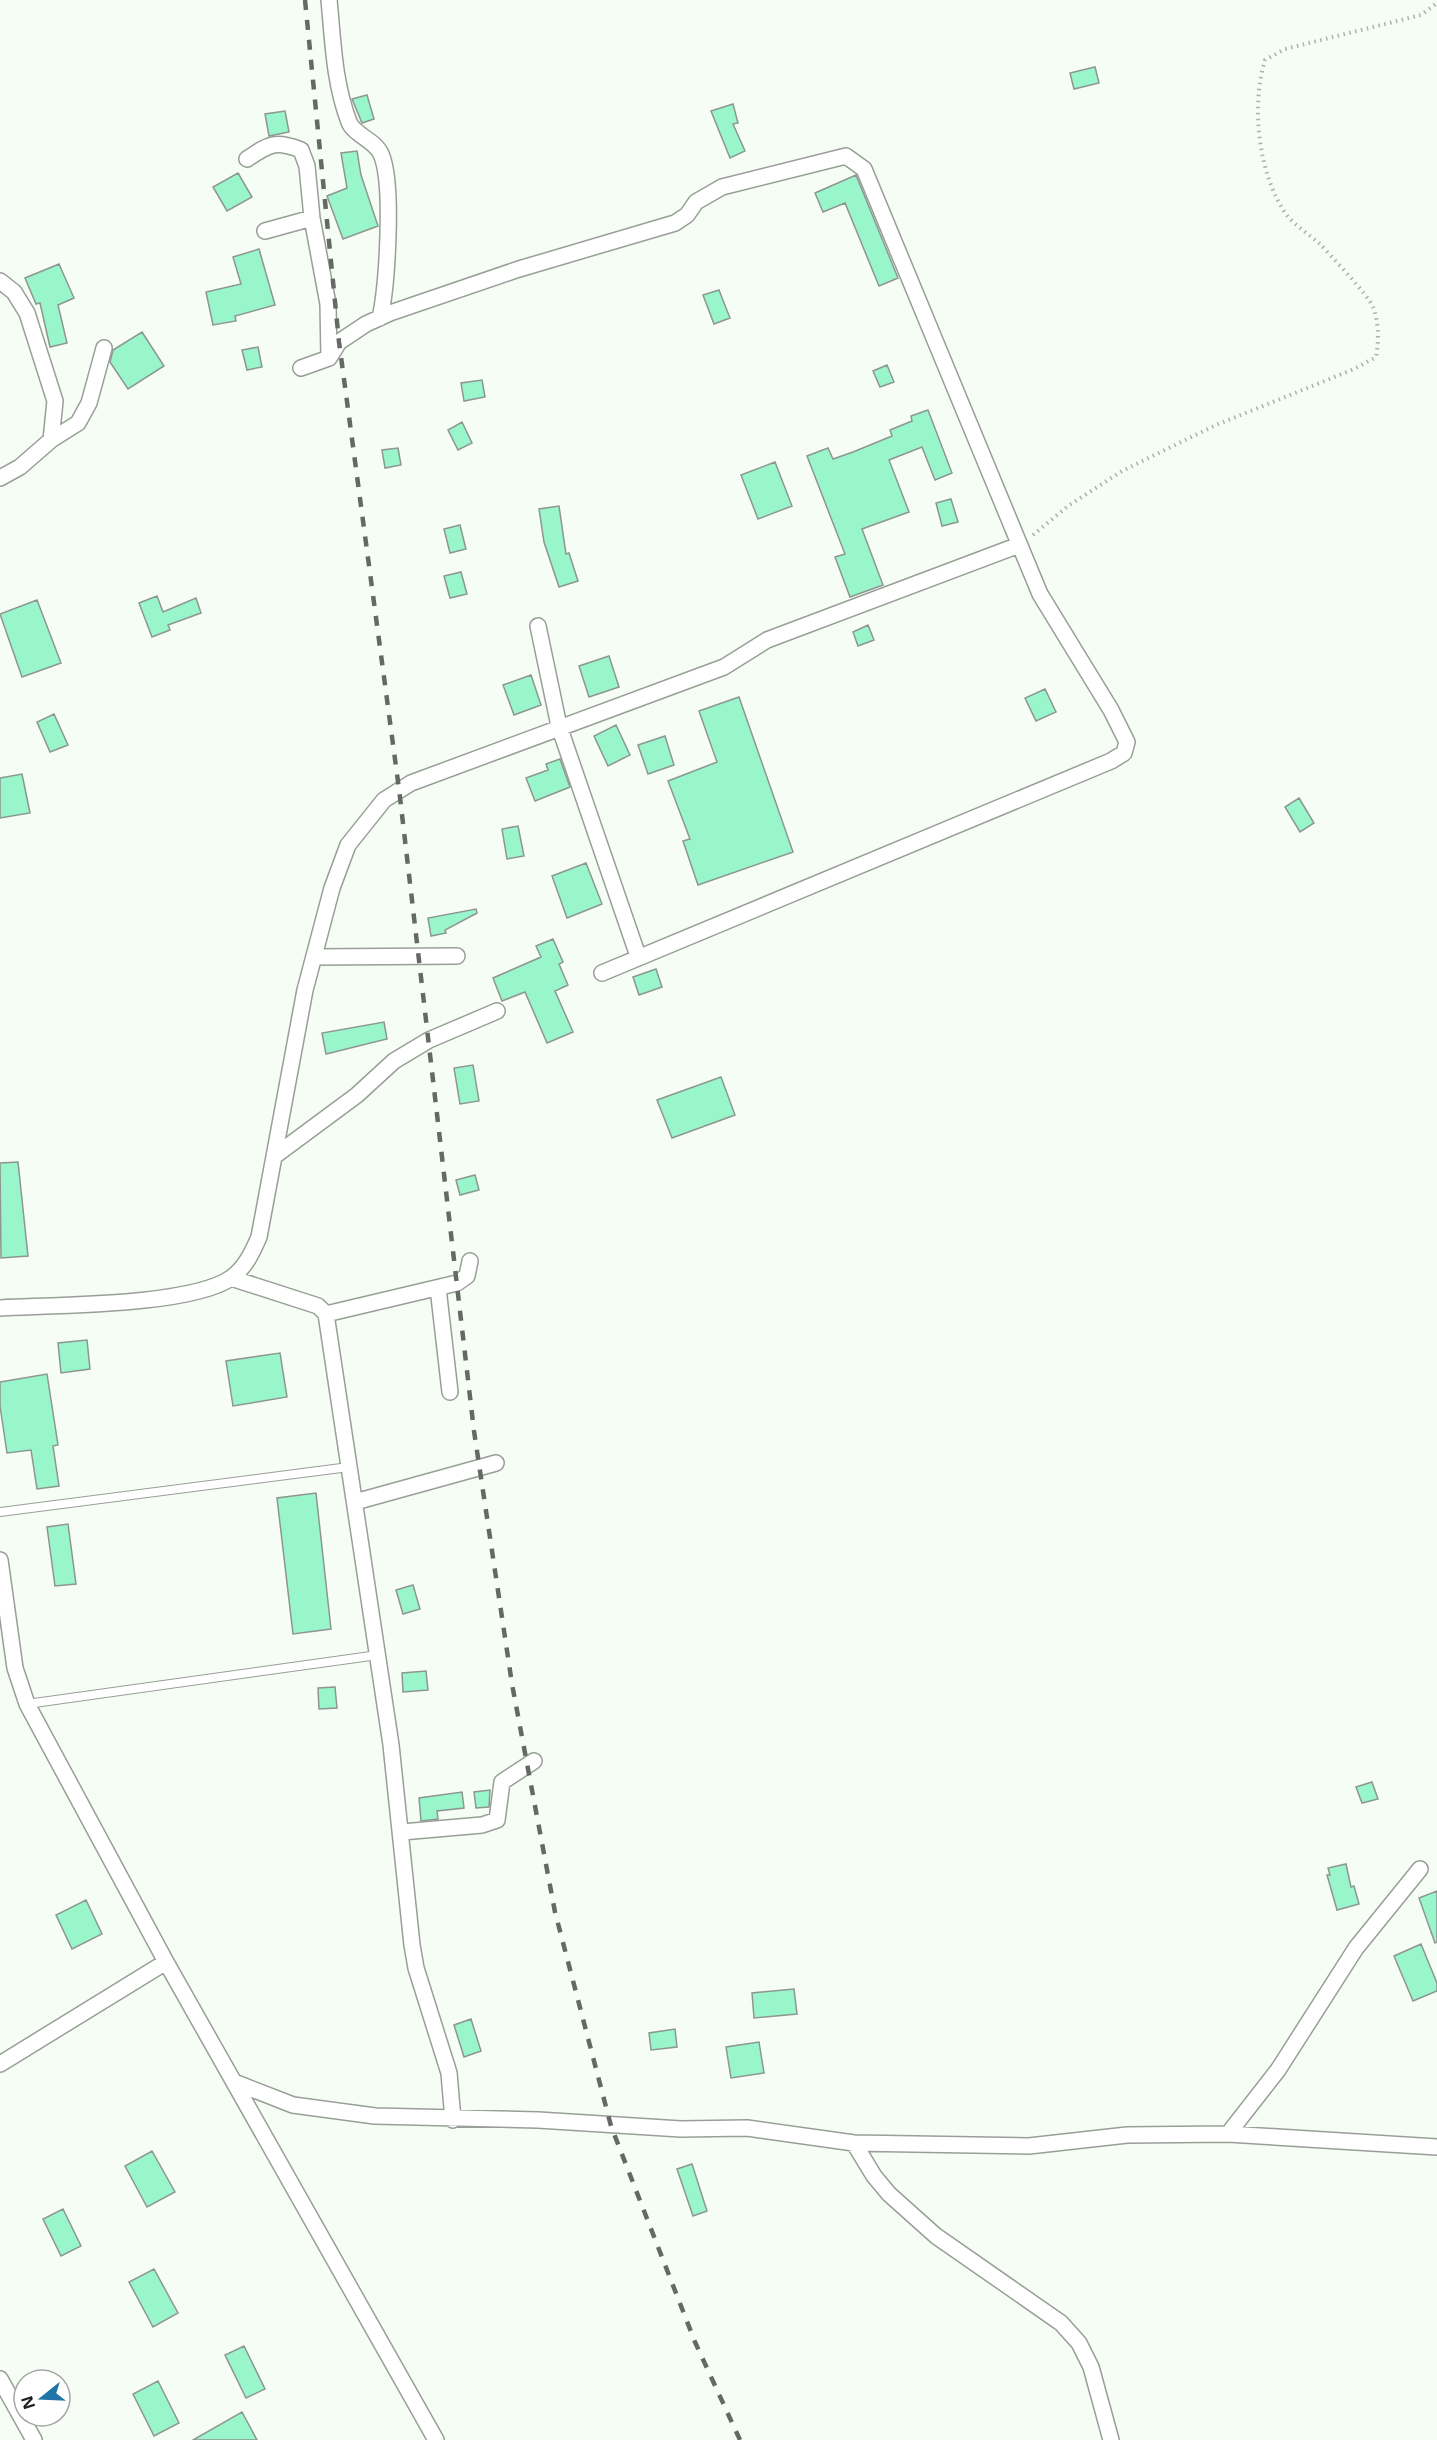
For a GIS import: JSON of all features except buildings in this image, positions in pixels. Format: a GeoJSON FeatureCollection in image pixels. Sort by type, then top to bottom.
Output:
{"type":"FeatureCollection","features":[{"type":"Feature","properties":{"kind":"street"},"geometry":{"type":"LineString","coordinates":[[329,0],[338,86],[350,126],[381,153],[385,172],[388,238],[380,318]]}},
{"type":"Feature","properties":{"kind":"street"},"geometry":{"type":"LineString","coordinates":[[247,159],[266,146],[282,142],[301,150],[307,166],[312,218],[328,304],[329,357]]}},
{"type":"Feature","properties":{"kind":"street"},"geometry":{"type":"LineString","coordinates":[[302,368],[329,357],[339,342],[380,318],[519,270],[675,223],[687,215],[696,202],[722,187],[846,156],[864,169],[1040,594],[1111,710],[1126,742],[1124,753],[1111,761],[638,956],[602,973]]}},
{"type":"Feature","properties":{"kind":"street"},"geometry":{"type":"LineString","coordinates":[[265,231],[312,218]]}},
{"type":"Feature","properties":{"kind":"street"},"geometry":{"type":"LineString","coordinates":[[0,281],[14,292],[30,324],[55,401],[51,440]]}},
{"type":"Feature","properties":{"kind":"street"},"geometry":{"type":"LineString","coordinates":[[0,478],[20,467],[51,440],[78,423],[89,403],[104,348]]}},
{"type":"Feature","properties":{"kind":"street"},"geometry":{"type":"LineString","coordinates":[[0,1308],[127,1301],[202,1291],[231,1278],[246,1264],[259,1237],[305,990],[332,888],[348,845],[384,800],[411,783],[446,772],[559,726],[724,667],[767,640],[1019,545]]}},
{"type":"Feature","properties":{"kind":"street"},"geometry":{"type":"LineString","coordinates":[[538,626],[559,726],[638,956]]}},
{"type":"Feature","properties":{"kind":"street"},"geometry":{"type":"LineString","coordinates":[[314,957],[457,956]]}},
{"type":"Feature","properties":{"kind":"street"},"geometry":{"type":"LineString","coordinates":[[276,1155],[357,1095],[394,1061],[429,1040],[497,1011]]}},
{"type":"Feature","properties":{"kind":"street"},"geometry":{"type":"LineString","coordinates":[[326,1314],[463,1280],[469,1270],[470,1261]]}},
{"type":"Feature","properties":{"kind":"street"},"geometry":{"type":"LineString","coordinates":[[231,1278],[318,1306],[326,1314],[378,1655],[402,1832],[416,1968],[450,2073],[453,2120]]}},
{"type":"Feature","properties":{"kind":"street"},"geometry":{"type":"LineString","coordinates":[[438,1288],[450,1392]]}},
{"type":"Feature","properties":{"kind":"street"},"geometry":{"type":"LineString","coordinates":[[355,1502],[496,1463]]}},
{"type":"Feature","properties":{"kind":"street"},"geometry":{"type":"LineString","coordinates":[[0,1560],[15,1668],[27,1704],[166,1962],[436,2440]]}},
{"type":"Feature","properties":{"kind":"street"},"geometry":{"type":"LineString","coordinates":[[402,1832],[482,1825],[497,1820],[502,1782],[534,1761]]}},
{"type":"Feature","properties":{"kind":"street"},"geometry":{"type":"LineString","coordinates":[[1228,2134],[1278,2070],[1356,1948],[1420,1869]]}},
{"type":"Feature","properties":{"kind":"street"},"geometry":{"type":"LineString","coordinates":[[0,2064],[166,1962]]}},
{"type":"Feature","properties":{"kind":"street"},"geometry":{"type":"LineString","coordinates":[[234,2082],[293,2104],[375,2116],[453,2120],[538,2120],[681,2129],[747,2128],[854,2143],[1029,2145],[1127,2135],[1228,2134],[1437,2147]]}},
{"type":"Feature","properties":{"kind":"street"},"geometry":{"type":"LineString","coordinates":[[854,2143],[874,2176],[889,2194],[936,2236],[1061,2323],[1079,2343],[1091,2367],[1111,2440]]}},
{"type":"Feature","properties":{"kind":"street"},"geometry":{"type":"LineString","coordinates":[[0,2379],[34,2440]]}},
{"type":"Feature","properties":{"kind":"lane"},"geometry":{"type":"LineString","coordinates":[[0,1512],[349,1467]]}},
{"type":"Feature","properties":{"kind":"lane"},"geometry":{"type":"LineString","coordinates":[[27,1704],[378,1655]]}},
{"type":"Feature","properties":{"kind":"path"},"geometry":{"type":"LineString","coordinates":[[1019,545],[1068,506],[1122,471],[1216,425],[1354,369],[1376,357],[1379,338],[1373,305],[1320,244],[1288,216],[1273,193],[1265,174],[1259,122],[1258,81],[1265,60],[1285,49],[1421,15],[1437,3]]}},
{"type":"Feature","properties":{"kind":"railway"},"geometry":{"type":"LineString","coordinates":[[305,0],[339,342],[399,789],[474,1431],[512,1684],[555,1912],[611,2126],[695,2342],[740,2440]]}}]}
